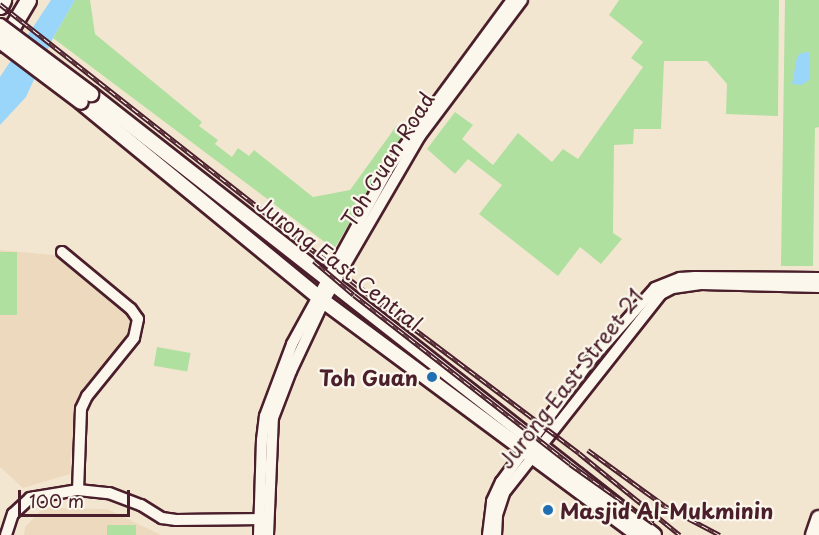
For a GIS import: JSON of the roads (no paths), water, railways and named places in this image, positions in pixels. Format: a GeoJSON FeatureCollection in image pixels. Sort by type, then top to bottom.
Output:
{"type":"FeatureCollection","features":[{"type":"Feature","properties":{"kind":"highway"},"geometry":{"type":"LineString","coordinates":[[0,6],[3,0]]}},
{"type":"Feature","properties":{"kind":"highway"},"geometry":{"type":"LineString","coordinates":[[0,47],[28,0]]}},
{"type":"Feature","properties":{"kind":"main road","name":"Jurong East Central"},"geometry":{"type":"LineString","coordinates":[[0,26],[321,299],[533,447],[654,535]]}},
{"type":"Feature","properties":{"kind":"main road","name":"Jurong East Central"},"geometry":{"type":"LineString","coordinates":[[0,41],[86,98],[329,282],[638,535]]}},
{"type":"Feature","properties":{"kind":"main road"},"geometry":{"type":"LineString","coordinates":[[813,535],[819,518]]}},
{"type":"Feature","properties":{"kind":"street","name":"Toh Guan Road"},"geometry":{"type":"LineString","coordinates":[[329,282],[390,166],[512,0]]}},
{"type":"Feature","properties":{"kind":"street","name":"Toh Guan Road"},"geometry":{"type":"LineString","coordinates":[[329,282],[420,136],[522,0]]}},
{"type":"Feature","properties":{"kind":"street"},"geometry":{"type":"LineString","coordinates":[[62,252],[131,309],[138,319],[134,338],[87,396],[81,409],[78,490]]}},
{"type":"Feature","properties":{"kind":"street","name":"Jurong East Street 21"},"geometry":{"type":"LineString","coordinates":[[496,535],[501,499],[533,447],[591,360],[655,288],[680,278],[695,277],[819,278]]}},
{"type":"Feature","properties":{"kind":"street"},"geometry":{"type":"LineString","coordinates":[[268,535],[264,519],[262,440],[265,416],[284,363],[329,282]]}},
{"type":"Feature","properties":{"kind":"street","name":"Jurong East Street 21"},"geometry":{"type":"LineString","coordinates":[[488,535],[492,501],[497,491],[664,292],[701,284],[819,287]]}},
{"type":"Feature","properties":{"kind":"street"},"geometry":{"type":"LineString","coordinates":[[6,535],[13,514],[30,498],[78,490],[109,493],[141,506],[162,518],[176,520],[264,519]]}},
{"type":"Feature","properties":{"kind":"street"},"geometry":{"type":"LineString","coordinates":[[259,535],[264,519]]}},
{"type":"Feature","properties":{"kind":"water"},"geometry":{"type":"Polygon","coordinates":[[[51,0],[75,0],[53,38],[26,97],[0,125],[0,77],[51,0]]]}},
{"type":"Feature","properties":{"kind":"water"},"geometry":{"type":"Polygon","coordinates":[[[809,52],[810,79],[802,85],[792,84],[797,57],[801,53],[809,52]]]}},
{"type":"Feature","properties":{"kind":"railway"},"geometry":{"type":"LineString","coordinates":[[0,4],[380,303],[579,453],[680,535]]}},
{"type":"Feature","properties":{"kind":"railway"},"geometry":{"type":"LineString","coordinates":[[314,261],[570,464],[653,523]]}},
{"type":"Feature","properties":{"kind":"railway"},"geometry":{"type":"LineString","coordinates":[[588,450],[665,506],[720,535]]}},
{"type":"Feature","properties":{"kind":"place","name":"Toh Guan"},"geometry":{"type":"Point","coordinates":[432,377]}},
{"type":"Feature","properties":{"kind":"place","name":"Masjid Al-Mukminin"},"geometry":{"type":"Point","coordinates":[548,510]}}]}
